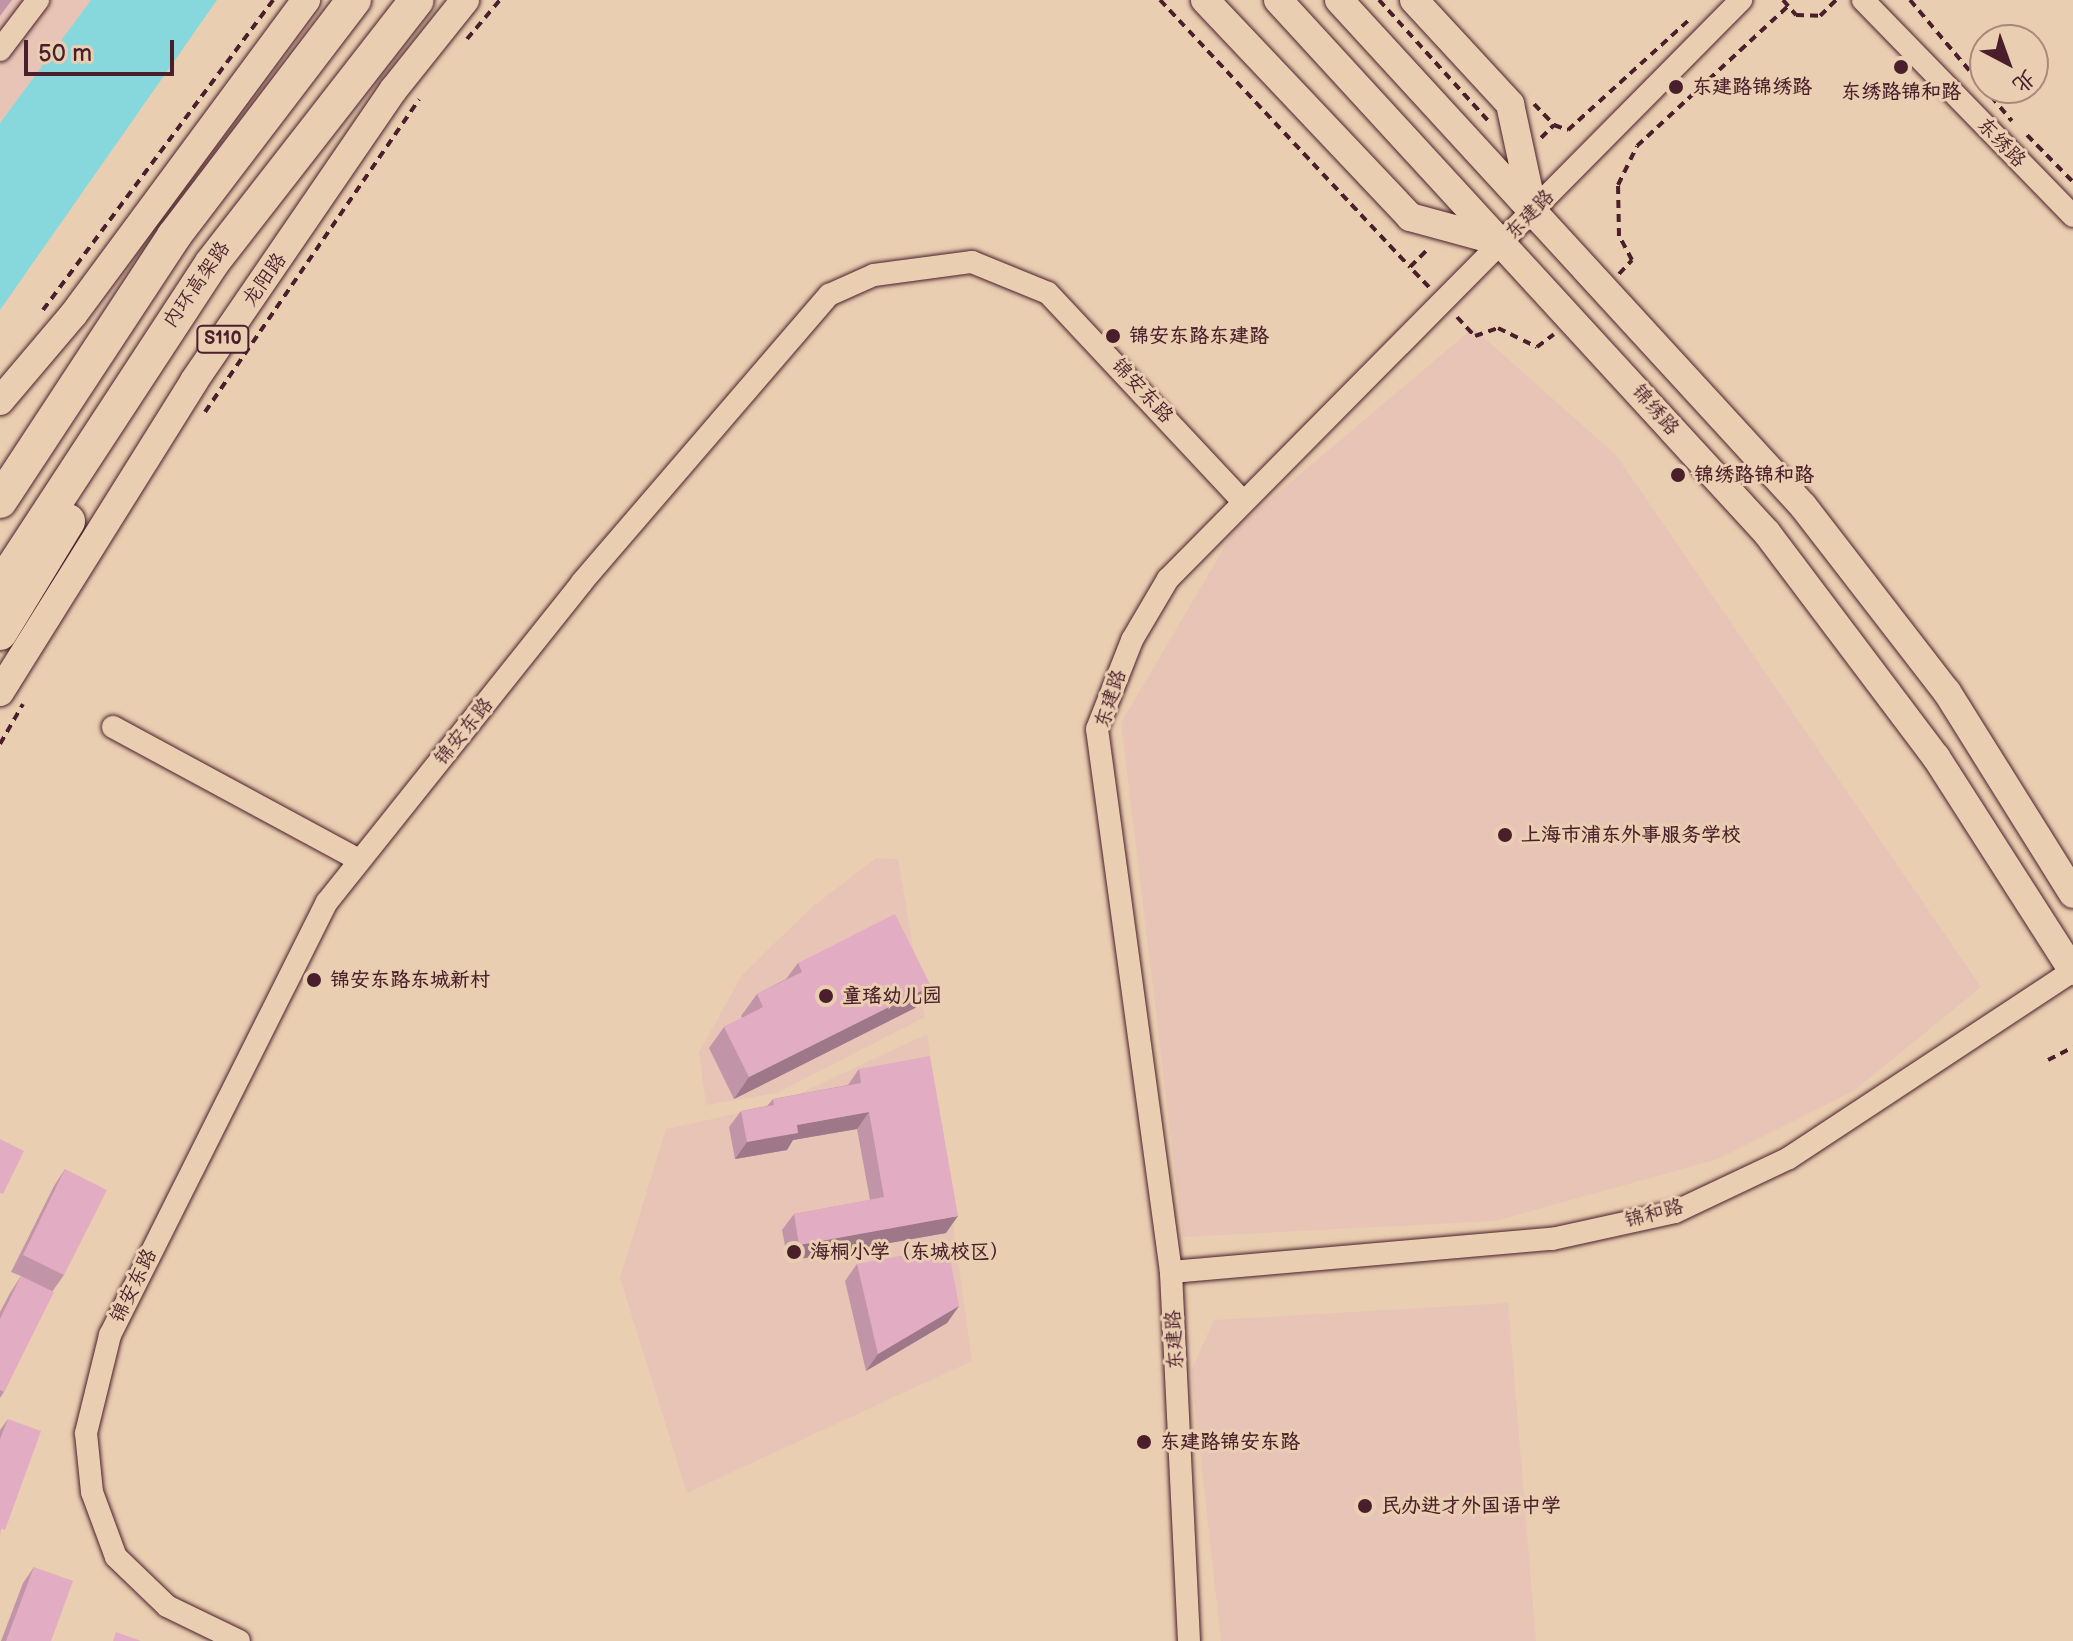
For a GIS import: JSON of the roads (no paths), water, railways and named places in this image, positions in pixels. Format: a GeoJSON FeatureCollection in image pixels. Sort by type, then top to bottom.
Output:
{"type":"FeatureCollection","features":[{"type":"Feature","properties":{"kind":"highway"},"geometry":{"type":"LineString","coordinates":[[0,501],[174,236],[354,0]]}},
{"type":"Feature","properties":{"kind":"highway","name":"内环高架路"},"geometry":{"type":"LineString","coordinates":[[0,587],[159,340],[306,136],[417,0]]}},
{"type":"Feature","properties":{"kind":"highway"},"geometry":{"type":"LineString","coordinates":[[0,633],[306,136]]}},
{"type":"Feature","properties":{"kind":"highway"},"geometry":{"type":"LineString","coordinates":[[0,487],[65,399]]}},
{"type":"Feature","properties":{"kind":"main road"},"geometry":{"type":"LineString","coordinates":[[0,401],[73,315],[306,0]]}},
{"type":"Feature","properties":{"kind":"main road","name":"龙阳路"},"geometry":{"type":"LineString","coordinates":[[0,692],[194,381],[394,89],[465,0]]}},
{"type":"Feature","properties":{"kind":"main road"},"geometry":{"type":"LineString","coordinates":[[1205,0],[1410,217],[1503,242]]}},
{"type":"Feature","properties":{"kind":"main road","name":"锦绣路"},"geometry":{"type":"LineString","coordinates":[[1278,0],[1574,317],[1767,533],[1936,757],[2073,971]]}},
{"type":"Feature","properties":{"kind":"main road"},"geometry":{"type":"LineString","coordinates":[[1339,0],[1803,506],[1947,692],[2073,894]]}},
{"type":"Feature","properties":{"kind":"main road"},"geometry":{"type":"LineString","coordinates":[[1414,0],[1510,104],[1533,211]]}},
{"type":"Feature","properties":{"kind":"street"},"geometry":{"type":"LineString","coordinates":[[0,50],[38,0]]}},
{"type":"Feature","properties":{"kind":"street","name":"东建路"},"geometry":{"type":"LineString","coordinates":[[1189,1641],[1171,1272],[1097,729],[1132,640],[1168,579],[1241,499],[1503,242],[1741,0]]}},
{"type":"Feature","properties":{"kind":"street","name":"东绣路"},"geometry":{"type":"LineString","coordinates":[[1863,0],[2073,216]]}},
{"type":"Feature","properties":{"kind":"street","name":"锦安东路"},"geometry":{"type":"LineString","coordinates":[[239,1641],[167,1606],[116,1557],[92,1492],[86,1433],[110,1335],[291,965],[327,902],[582,582],[829,295],[874,275],[972,262],[1048,293],[1241,499]]}},
{"type":"Feature","properties":{"kind":"street"},"geometry":{"type":"LineString","coordinates":[[113,727],[359,860]]}},
{"type":"Feature","properties":{"kind":"street","name":"锦和路"},"geometry":{"type":"LineString","coordinates":[[1171,1272],[1552,1239],[1675,1212],[1789,1158],[2073,971]]}},
{"type":"Feature","properties":{"kind":"water"},"geometry":{"type":"Polygon","coordinates":[[[91,0],[217,0],[0,310],[0,123],[91,0]]]}},
{"type":"Feature","properties":{"kind":"place","name":"东绣路锦和路"},"geometry":{"type":"Point","coordinates":[1901,67]}},
{"type":"Feature","properties":{"kind":"place","name":"东建路锦绣路"},"geometry":{"type":"Point","coordinates":[1676,87]}},
{"type":"Feature","properties":{"kind":"place","name":"锦安东路东建路"},"geometry":{"type":"Point","coordinates":[1113,336]}},
{"type":"Feature","properties":{"kind":"place","name":"锦绣路锦和路"},"geometry":{"type":"Point","coordinates":[1678,475]}},
{"type":"Feature","properties":{"kind":"place","name":"上海市浦东外事服务学校"},"geometry":{"type":"Point","coordinates":[1505,835]}},
{"type":"Feature","properties":{"kind":"place","name":"锦安东路东城新村"},"geometry":{"type":"Point","coordinates":[314,980]}},
{"type":"Feature","properties":{"kind":"place","name":"童瑶幼儿园"},"geometry":{"type":"Point","coordinates":[826,996]}},
{"type":"Feature","properties":{"kind":"place","name":"海桐小学（东城校区）"},"geometry":{"type":"Point","coordinates":[794,1252]}},
{"type":"Feature","properties":{"kind":"place","name":"东建路锦安东路"},"geometry":{"type":"Point","coordinates":[1144,1442]}},
{"type":"Feature","properties":{"kind":"place","name":"民办进才外国语中学"},"geometry":{"type":"Point","coordinates":[1365,1506]}}]}
